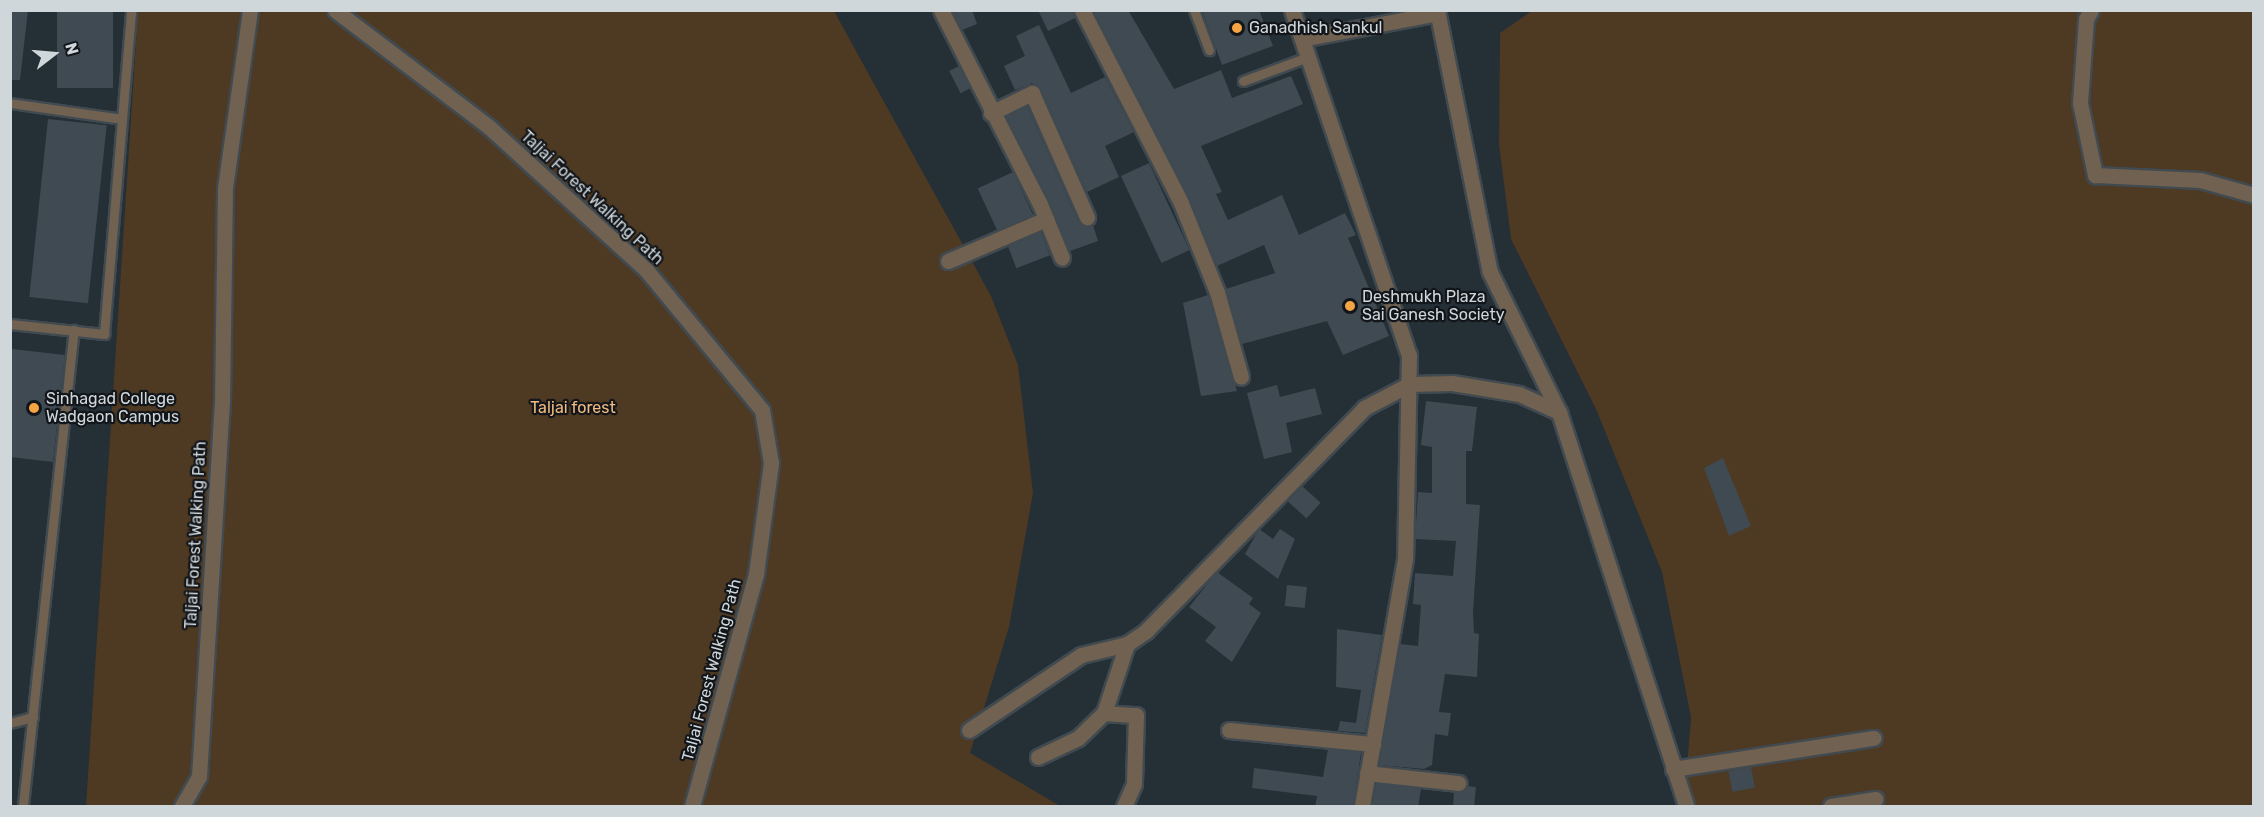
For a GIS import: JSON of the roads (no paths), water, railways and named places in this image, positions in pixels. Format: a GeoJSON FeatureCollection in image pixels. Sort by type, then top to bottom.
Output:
{"type":"FeatureCollection","features":[{"type":"Feature","properties":{"kind":"street","name":"Taljai Forest Walking Path"},"geometry":{"type":"LineString","coordinates":[[182,807],[199,777],[222,403],[225,188],[250,10]]}},
{"type":"Feature","properties":{"kind":"street","name":"Taljai Forest Walking Path"},"geometry":{"type":"LineString","coordinates":[[335,10],[489,127],[647,271],[762,410],[771,463],[756,574],[692,807]]}},
{"type":"Feature","properties":{"kind":"street"},"geometry":{"type":"LineString","coordinates":[[941,10],[1046,219],[1062,258]]}},
{"type":"Feature","properties":{"kind":"street"},"geometry":{"type":"LineString","coordinates":[[1082,10],[1181,203],[1217,292],[1241,377]]}},
{"type":"Feature","properties":{"kind":"street"},"geometry":{"type":"LineString","coordinates":[[1292,10],[1308,37],[1308,57],[1401,325],[1410,384],[1405,559],[1362,807]]}},
{"type":"Feature","properties":{"kind":"street"},"geometry":{"type":"LineString","coordinates":[[2091,10],[2086,19],[2080,103],[2095,175],[2200,180],[2253,195]]}},
{"type":"Feature","properties":{"kind":"street"},"geometry":{"type":"LineString","coordinates":[[1308,37],[1331,30],[1437,12],[1490,272],[1560,412],[1686,807]]}},
{"type":"Feature","properties":{"kind":"street"},"geometry":{"type":"LineString","coordinates":[[991,113],[1032,93],[1087,218]]}},
{"type":"Feature","properties":{"kind":"street"},"geometry":{"type":"LineString","coordinates":[[948,261],[1046,219]]}},
{"type":"Feature","properties":{"kind":"street"},"geometry":{"type":"LineString","coordinates":[[969,730],[1081,655],[1127,644],[1146,631],[1364,408],[1410,384],[1482,385],[1560,412]]}},
{"type":"Feature","properties":{"kind":"street"},"geometry":{"type":"LineString","coordinates":[[1038,757],[1078,738],[1104,713],[1127,644]]}},
{"type":"Feature","properties":{"kind":"street"},"geometry":{"type":"LineString","coordinates":[[1104,713],[1136,715],[1134,784],[1124,807]]}},
{"type":"Feature","properties":{"kind":"street"},"geometry":{"type":"LineString","coordinates":[[1229,730],[1372,744]]}},
{"type":"Feature","properties":{"kind":"street"},"geometry":{"type":"LineString","coordinates":[[1673,769],[1874,738]]}},
{"type":"Feature","properties":{"kind":"street"},"geometry":{"type":"LineString","coordinates":[[1367,773],[1458,783]]}},
{"type":"Feature","properties":{"kind":"street"},"geometry":{"type":"LineString","coordinates":[[1831,807],[1875,799]]}},
{"type":"Feature","properties":{"kind":"lane"},"geometry":{"type":"LineString","coordinates":[[10,324],[104,334],[131,10]]}},
{"type":"Feature","properties":{"kind":"lane"},"geometry":{"type":"LineString","coordinates":[[1194,10],[1209,50]]}},
{"type":"Feature","properties":{"kind":"lane"},"geometry":{"type":"LineString","coordinates":[[1243,81],[1308,57]]}},
{"type":"Feature","properties":{"kind":"lane"},"geometry":{"type":"LineString","coordinates":[[10,103],[122,118]]}},
{"type":"Feature","properties":{"kind":"lane"},"geometry":{"type":"LineString","coordinates":[[23,805],[74,330]]}},
{"type":"Feature","properties":{"kind":"lane"},"geometry":{"type":"LineString","coordinates":[[10,723],[33,717]]}},
{"type":"Feature","properties":{"kind":"place","name":"Ganadhish Sankul"},"geometry":{"type":"Point","coordinates":[1237,28]}},
{"type":"Feature","properties":{"kind":"place","name":"Deshmukh Plaza Sai Ganesh Society"},"geometry":{"type":"Point","coordinates":[1350,306]}},
{"type":"Feature","properties":{"kind":"place","name":"Sinhagad College Wadgaon Campus"},"geometry":{"type":"Point","coordinates":[34,408]}},
{"type":"Feature","properties":{"kind":"park label","name":"Taljai forest"},"geometry":{"type":"Point","coordinates":[573,408]}}]}
